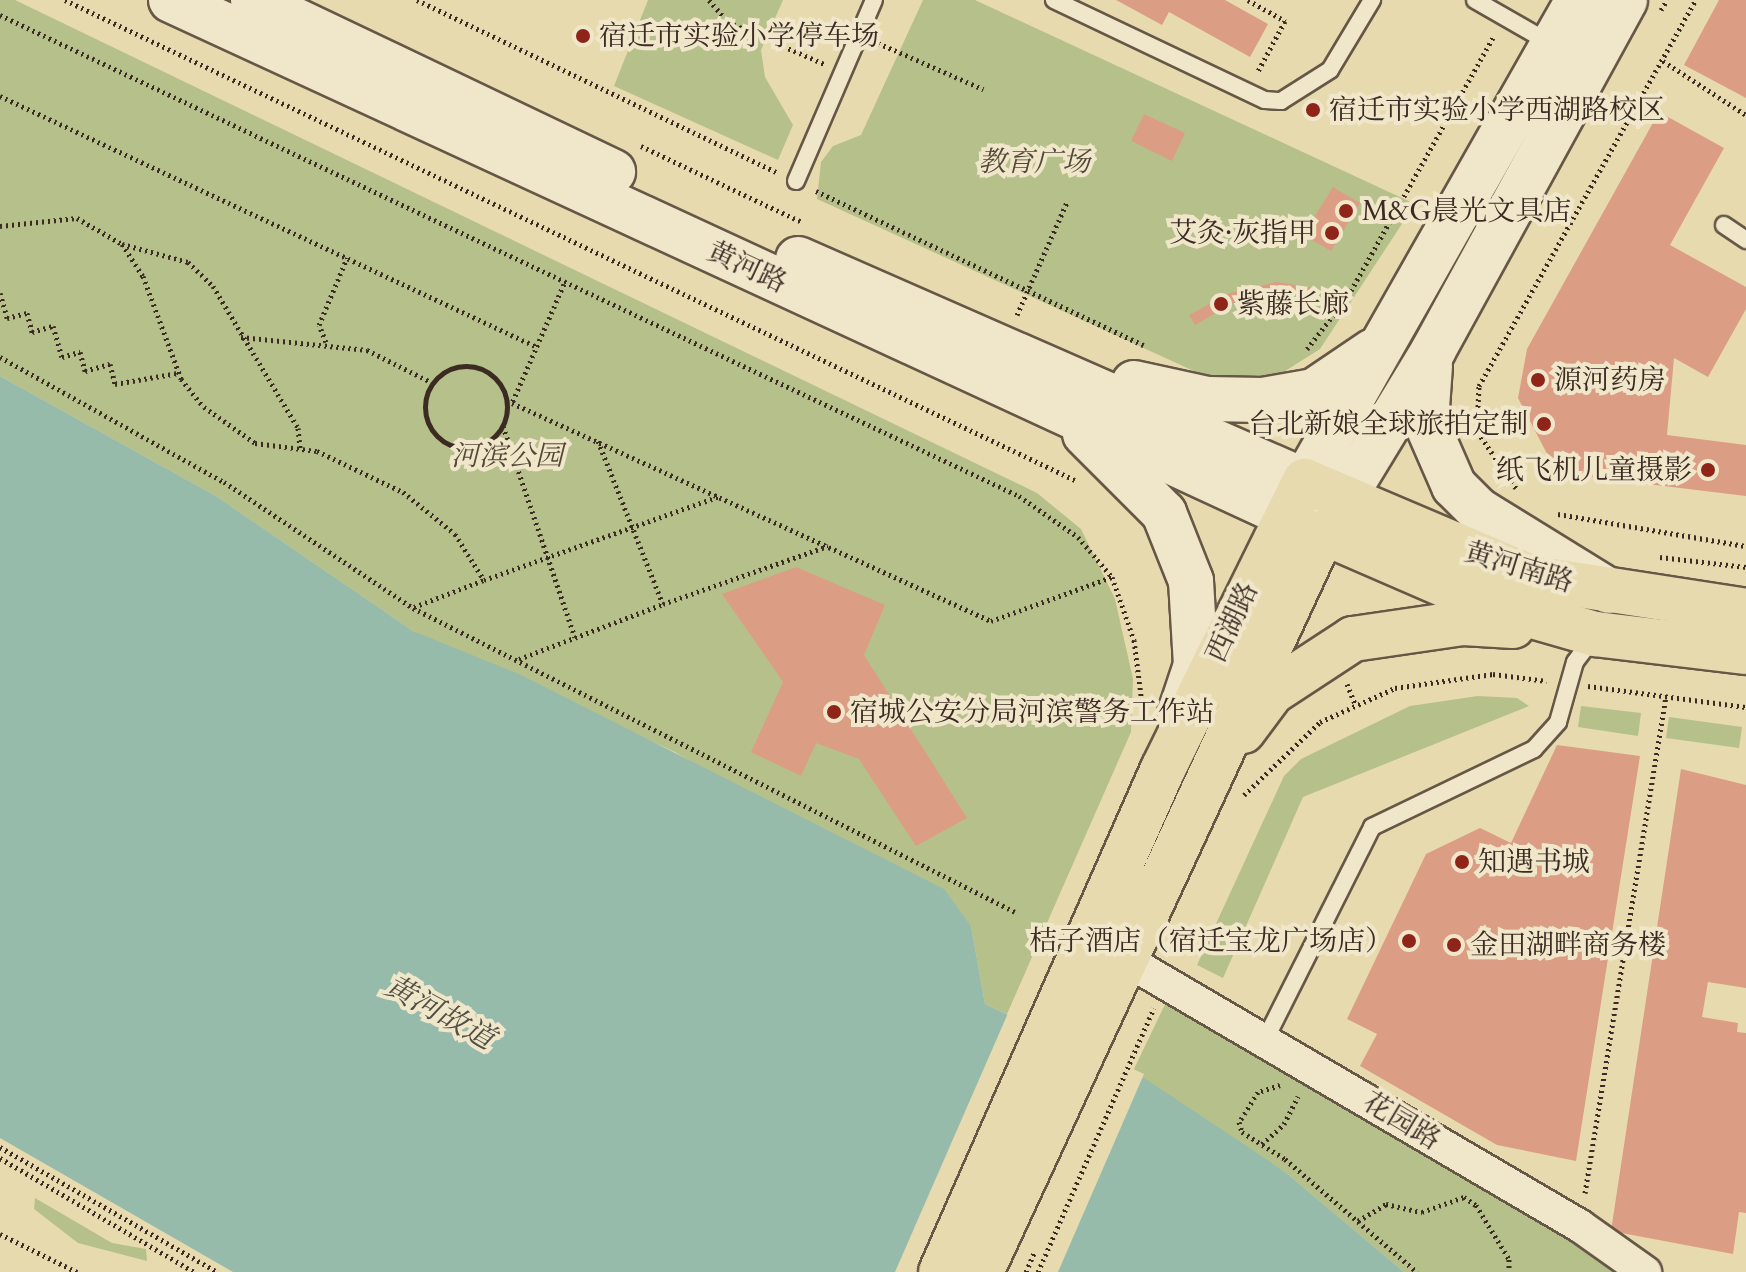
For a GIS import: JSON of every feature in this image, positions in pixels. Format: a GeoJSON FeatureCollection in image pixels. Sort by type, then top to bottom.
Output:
{"type":"FeatureCollection","features":[{"type":"Feature","properties":{"kind":"main road","name":"黄河路"},"geometry":{"type":"LineString","coordinates":[[171,0],[983,336]]}},
{"type":"Feature","properties":{"kind":"main road","name":"黄河路"},"geometry":{"type":"LineString","coordinates":[[253,0],[775,249],[983,336],[1314,506]]}},
{"type":"Feature","properties":{"kind":"main road","name":"西湖路"},"geometry":{"type":"LineString","coordinates":[[981,1272],[1132,964],[1314,506],[1393,333],[1578,0]]}},
{"type":"Feature","properties":{"kind":"main road","name":"西湖路"},"geometry":{"type":"LineString","coordinates":[[1314,506],[1433,351],[1639,12]]}},
{"type":"Feature","properties":{"kind":"main road"},"geometry":{"type":"LineString","coordinates":[[983,336],[1138,384],[1207,399],[1263,400],[1343,377],[1393,333]]}},
{"type":"Feature","properties":{"kind":"main road"},"geometry":{"type":"LineString","coordinates":[[983,336],[1164,513],[1191,581],[1199,789]]}},
{"type":"Feature","properties":{"kind":"main road"},"geometry":{"type":"LineString","coordinates":[[1433,351],[1423,396],[1426,422],[1454,486],[1478,510],[1611,592]]}},
{"type":"Feature","properties":{"kind":"main road","name":"黄河南路"},"geometry":{"type":"LineString","coordinates":[[1314,506],[1534,578],[1746,611]]}},
{"type":"Feature","properties":{"kind":"main road","name":"黄河南路"},"geometry":{"type":"LineString","coordinates":[[1314,506],[1484,602],[1595,634],[1746,652]]}},
{"type":"Feature","properties":{"kind":"main road"},"geometry":{"type":"LineString","coordinates":[[1199,789],[1272,692],[1353,639],[1463,623],[1595,634]]}},
{"type":"Feature","properties":{"kind":"main road","name":"西湖路"},"geometry":{"type":"LineString","coordinates":[[941,1272],[1132,964]]}},
{"type":"Feature","properties":{"kind":"street","name":"花园路"},"geometry":{"type":"LineString","coordinates":[[1132,964],[1265,1040],[1310,1078],[1580,1226],[1645,1272]]}},
{"type":"Feature","properties":{"kind":"lane"},"geometry":{"type":"LineString","coordinates":[[796,181],[874,0]]}},
{"type":"Feature","properties":{"kind":"lane"},"geometry":{"type":"LineString","coordinates":[[1054,0],[1247,92],[1281,101],[1312,88],[1372,0]]}},
{"type":"Feature","properties":{"kind":"lane"},"geometry":{"type":"LineString","coordinates":[[1475,0],[1553,45]]}},
{"type":"Feature","properties":{"kind":"lane"},"geometry":{"type":"LineString","coordinates":[[1724,225],[1746,240]]}},
{"type":"Feature","properties":{"kind":"lane"},"geometry":{"type":"LineString","coordinates":[[1265,1040],[1372,827],[1534,749],[1558,722],[1567,684],[1595,634]]}},
{"type":"Feature","properties":{"kind":"path"},"geometry":{"type":"LineString","coordinates":[[65,0],[1084,487]]}},
{"type":"Feature","properties":{"kind":"path"},"geometry":{"type":"LineString","coordinates":[[417,0],[1153,349]]}},
{"type":"Feature","properties":{"kind":"path"},"geometry":{"type":"LineString","coordinates":[[709,0],[728,22],[843,72]]}},
{"type":"Feature","properties":{"kind":"path"},"geometry":{"type":"LineString","coordinates":[[1247,92],[1285,21],[1248,0]]}},
{"type":"Feature","properties":{"kind":"path"},"geometry":{"type":"LineString","coordinates":[[1639,12],[1667,0]]}},
{"type":"Feature","properties":{"kind":"path"},"geometry":{"type":"LineString","coordinates":[[1526,497],[1477,431],[1479,386],[1696,0]]}},
{"type":"Feature","properties":{"kind":"path"},"geometry":{"type":"LineString","coordinates":[[0,15],[564,284],[1019,496],[1078,537],[1112,577],[1134,640],[1141,711]]}},
{"type":"Feature","properties":{"kind":"path"},"geometry":{"type":"LineString","coordinates":[[1299,357],[1348,296],[1505,17]]}},
{"type":"Feature","properties":{"kind":"path"},"geometry":{"type":"LineString","coordinates":[[859,35],[983,89]]}},
{"type":"Feature","properties":{"kind":"path"},"geometry":{"type":"LineString","coordinates":[[1663,61],[1746,115]]}},
{"type":"Feature","properties":{"kind":"path"},"geometry":{"type":"LineString","coordinates":[[0,96],[537,347]]}},
{"type":"Feature","properties":{"kind":"path"},"geometry":{"type":"LineString","coordinates":[[627,140],[809,225]]}},
{"type":"Feature","properties":{"kind":"path"},"geometry":{"type":"LineString","coordinates":[[983,336],[1017,315],[1067,202]]}},
{"type":"Feature","properties":{"kind":"path"},"geometry":{"type":"LineString","coordinates":[[0,226],[77,218],[122,244],[188,262],[213,286],[240,337],[298,428],[300,448]]}},
{"type":"Feature","properties":{"kind":"path"},"geometry":{"type":"LineString","coordinates":[[122,244],[143,276],[178,373],[225,426],[255,443],[300,448],[403,492],[455,534],[484,580]]}},
{"type":"Feature","properties":{"kind":"path"},"geometry":{"type":"LineString","coordinates":[[326,342],[319,325],[347,258]]}},
{"type":"Feature","properties":{"kind":"path"},"geometry":{"type":"LineString","coordinates":[[564,284],[512,403],[503,425],[484,444],[444,442],[425,408],[433,383],[469,366],[494,377],[512,403],[991,621],[1112,577]]}},
{"type":"Feature","properties":{"kind":"path"},"geometry":{"type":"LineString","coordinates":[[0,293],[7,318],[27,313],[32,332],[53,326],[62,357],[80,352],[85,371],[110,364],[115,384],[178,373]]}},
{"type":"Feature","properties":{"kind":"path"},"geometry":{"type":"LineString","coordinates":[[1017,315],[1032,321]]}},
{"type":"Feature","properties":{"kind":"path"},"geometry":{"type":"LineString","coordinates":[[240,337],[303,348],[326,342],[392,359],[433,383]]}},
{"type":"Feature","properties":{"kind":"path"},"geometry":{"type":"LineString","coordinates":[[0,357],[224,482],[413,608],[1015,912]]}},
{"type":"Feature","properties":{"kind":"path"},"geometry":{"type":"LineString","coordinates":[[503,425],[575,637]]}},
{"type":"Feature","properties":{"kind":"path"},"geometry":{"type":"LineString","coordinates":[[598,440],[663,604]]}},
{"type":"Feature","properties":{"kind":"path"},"geometry":{"type":"LineString","coordinates":[[413,608],[720,496]]}},
{"type":"Feature","properties":{"kind":"path"},"geometry":{"type":"LineString","coordinates":[[1550,513],[1746,546]]}},
{"type":"Feature","properties":{"kind":"path"},"geometry":{"type":"LineString","coordinates":[[519,659],[828,546]]}},
{"type":"Feature","properties":{"kind":"path"},"geometry":{"type":"LineString","coordinates":[[1199,789],[1320,722],[1395,688],[1493,674],[1746,707]]}},
{"type":"Feature","properties":{"kind":"path"},"geometry":{"type":"LineString","coordinates":[[1580,1226],[1666,696]]}},
{"type":"Feature","properties":{"kind":"path"},"geometry":{"type":"LineString","coordinates":[[1038,1272],[1132,964]]}},
{"type":"Feature","properties":{"kind":"path"},"geometry":{"type":"LineString","coordinates":[[1310,1078],[1267,1086],[1246,1108],[1242,1132],[1358,1221],[1417,1272]]}},
{"type":"Feature","properties":{"kind":"path"},"geometry":{"type":"LineString","coordinates":[[1261,1144],[1295,1106],[1310,1078]]}},
{"type":"Feature","properties":{"kind":"path"},"geometry":{"type":"LineString","coordinates":[[0,1147],[217,1272]]}},
{"type":"Feature","properties":{"kind":"path"},"geometry":{"type":"LineString","coordinates":[[0,1158],[194,1272]]}},
{"type":"Feature","properties":{"kind":"path"},"geometry":{"type":"LineString","coordinates":[[1358,1221],[1386,1204],[1422,1212],[1464,1197],[1476,1205],[1509,1259],[1509,1272]]}},
{"type":"Feature","properties":{"kind":"path"},"geometry":{"type":"LineString","coordinates":[[0,1234],[73,1271]]}},
{"type":"Feature","properties":{"kind":"green space","name":"河滨公园"},"geometry":{"type":"Polygon","coordinates":[[[0,0],[15,0],[1037,493],[1081,529],[1115,599],[1133,679],[1131,732],[1007,1014],[985,1004],[971,926],[675,752],[413,631],[216,496],[0,376],[0,0]]]}},
{"type":"Feature","properties":{"kind":"green space"},"geometry":{"type":"Polygon","coordinates":[[[648,0],[783,0],[761,50],[765,77],[793,125],[778,160],[614,86],[648,0]]]}},
{"type":"Feature","properties":{"kind":"green space","name":"教育广场"},"geometry":{"type":"Polygon","coordinates":[[[923,0],[975,0],[1415,204],[1320,349],[1271,380],[1207,377],[817,199],[821,162],[833,146],[861,135],[923,0]]]}},
{"type":"Feature","properties":{"kind":"green space"},"geometry":{"type":"Polygon","coordinates":[[[1478,696],[1517,698],[1529,706],[1303,797],[1223,978],[1197,965],[1284,776],[1301,759],[1410,706],[1478,696]]]}},
{"type":"Feature","properties":{"kind":"green space"},"geometry":{"type":"Polygon","coordinates":[[[1581,706],[1641,713],[1638,736],[1578,727],[1581,706]]]}},
{"type":"Feature","properties":{"kind":"green space"},"geometry":{"type":"Polygon","coordinates":[[[1669,717],[1742,727],[1739,748],[1666,738],[1669,717]]]}},
{"type":"Feature","properties":{"kind":"green space"},"geometry":{"type":"Polygon","coordinates":[[[1170,994],[1625,1272],[1404,1272],[1284,1171],[1132,1073],[1170,994]]]}},
{"type":"Feature","properties":{"kind":"green space"},"geometry":{"type":"Polygon","coordinates":[[[35,1198],[112,1243],[146,1249],[147,1261],[78,1243],[34,1209],[35,1198]]]}},
{"type":"Feature","properties":{"kind":"water","name":"黄河故道"},"geometry":{"type":"Polygon","coordinates":[[[0,376],[216,496],[413,631],[521,675],[944,889],[971,926],[985,1004],[1147,1080],[1284,1171],[1404,1272],[233,1272],[0,1138],[0,376]]]}},
{"type":"Feature","properties":{"kind":"pier"},"geometry":{"type":"Polygon","coordinates":[[[1009,1011],[1144,1074],[1058,1272],[895,1272],[1009,1011]]]}},
{"type":"Feature","properties":{"kind":"building"},"geometry":{"type":"Polygon","coordinates":[[[1116,0],[1225,0],[1268,24],[1250,57],[1169,12],[1162,25],[1116,0]]]}},
{"type":"Feature","properties":{"kind":"building"},"geometry":{"type":"Polygon","coordinates":[[[1719,0],[1746,0],[1746,98],[1684,65],[1719,0]]]}},
{"type":"Feature","properties":{"kind":"building"},"geometry":{"type":"Polygon","coordinates":[[[1659,112],[1724,148],[1670,245],[1746,287],[1746,309],[1708,377],[1674,358],[1667,435],[1746,445],[1746,496],[1557,473],[1518,398],[1527,349],[1659,112]]]}},
{"type":"Feature","properties":{"kind":"building"},"geometry":{"type":"Polygon","coordinates":[[[1144,114],[1185,133],[1172,161],[1131,141],[1144,114]]]}},
{"type":"Feature","properties":{"kind":"building"},"geometry":{"type":"Polygon","coordinates":[[[1333,187],[1360,203],[1331,251],[1303,235],[1333,187]]]}},
{"type":"Feature","properties":{"kind":"building","name":"紫藤长廊"},"geometry":{"type":"Polygon","coordinates":[[[1277,282],[1320,289],[1317,299],[1279,292],[1233,303],[1195,325],[1189,315],[1230,293],[1277,282]]]}},
{"type":"Feature","properties":{"kind":"building","name":"宿城公安分局河滨警务工作站"},"geometry":{"type":"Polygon","coordinates":[[[796,567],[885,605],[864,655],[967,818],[916,846],[859,759],[816,743],[801,776],[751,752],[783,682],[722,594],[796,567]]]}},
{"type":"Feature","properties":{"kind":"building"},"geometry":{"type":"Polygon","coordinates":[[[1557,745],[1640,756],[1576,1161],[1497,1145],[1360,1066],[1377,1034],[1347,1019],[1426,854],[1480,828],[1511,843],[1557,745]]]}},
{"type":"Feature","properties":{"kind":"building"},"geometry":{"type":"Polygon","coordinates":[[[1681,769],[1746,785],[1746,988],[1708,982],[1702,1017],[1738,1023],[1737,1032],[1746,1033],[1746,1213],[1739,1212],[1733,1254],[1611,1231],[1681,769]]]}},
{"type":"Feature","properties":{"kind":"place","name":"宿迁市实验小学停车场"},"geometry":{"type":"Point","coordinates":[583,36]}},
{"type":"Feature","properties":{"kind":"place","name":"宿迁市实验小学西湖路校区"},"geometry":{"type":"Point","coordinates":[1313,110]}},
{"type":"Feature","properties":{"kind":"place","name":"M&G晨光文具店"},"geometry":{"type":"Point","coordinates":[1346,211]}},
{"type":"Feature","properties":{"kind":"place","name":"艾灸·灰指甲"},"geometry":{"type":"Point","coordinates":[1332,233]}},
{"type":"Feature","properties":{"kind":"place","name":"紫藤长廊"},"geometry":{"type":"Point","coordinates":[1221,304]}},
{"type":"Feature","properties":{"kind":"place","name":"源河药房"},"geometry":{"type":"Point","coordinates":[1538,380]}},
{"type":"Feature","properties":{"kind":"place","name":"台北新娘全球旅拍定制"},"geometry":{"type":"Point","coordinates":[1544,424]}},
{"type":"Feature","properties":{"kind":"place","name":"纸飞机儿童摄影"},"geometry":{"type":"Point","coordinates":[1708,470]}},
{"type":"Feature","properties":{"kind":"place","name":"宿城公安分局河滨警务工作站"},"geometry":{"type":"Point","coordinates":[834,712]}},
{"type":"Feature","properties":{"kind":"place","name":"知遇书城"},"geometry":{"type":"Point","coordinates":[1462,862]}},
{"type":"Feature","properties":{"kind":"place","name":"桔子酒店（宿迁宝龙广场店）"},"geometry":{"type":"Point","coordinates":[1409,941]}},
{"type":"Feature","properties":{"kind":"place","name":"金田湖畔商务楼"},"geometry":{"type":"Point","coordinates":[1454,945]}}]}
